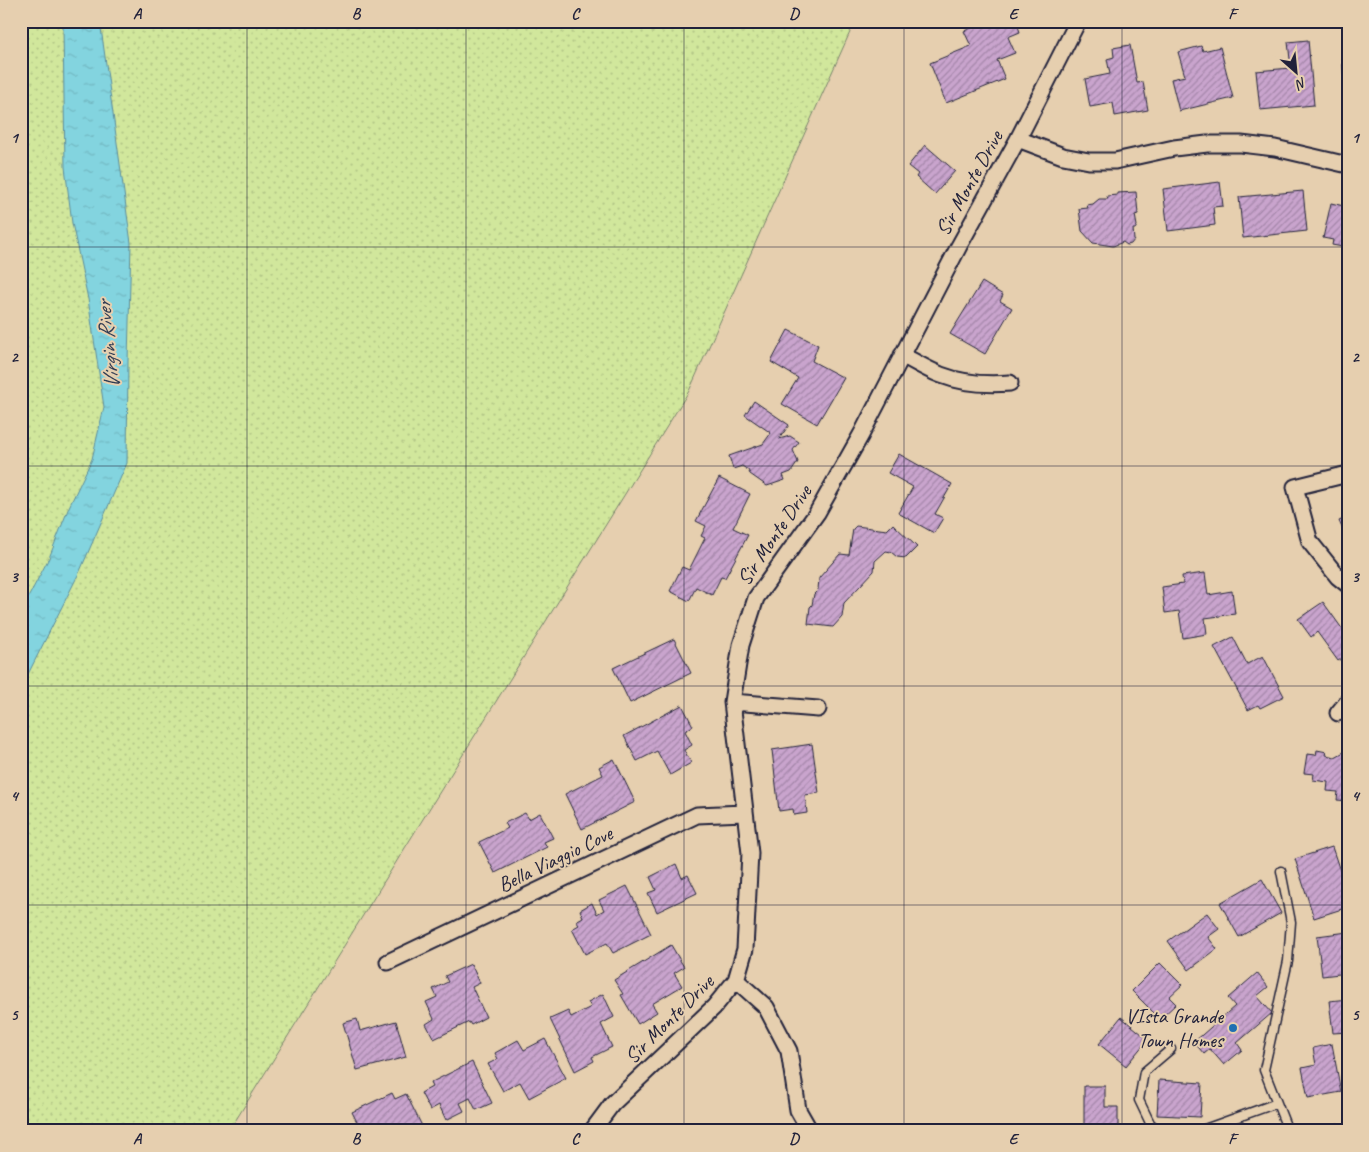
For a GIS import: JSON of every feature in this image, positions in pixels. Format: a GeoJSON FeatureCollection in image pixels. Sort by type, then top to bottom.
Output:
{"type":"FeatureCollection","features":[{"type":"Feature","properties":{"kind":"street","name":"Sir Monte Drive"},"geometry":{"type":"LineString","coordinates":[[592,1131],[612,1104],[714,1007],[736,980],[745,949],[750,853],[732,702],[741,645],[756,598],[817,513],[861,435],[1078,21]]}},
{"type":"Feature","properties":{"kind":"street"},"geometry":{"type":"LineString","coordinates":[[1018,138],[1063,156],[1089,161],[1115,161],[1182,147],[1207,144],[1241,144],[1275,148],[1348,165]]}},
{"type":"Feature","properties":{"kind":"street"},"geometry":{"type":"LineString","coordinates":[[902,356],[940,374],[963,381],[997,384],[1010,383]]}},
{"type":"Feature","properties":{"kind":"street"},"geometry":{"type":"LineString","coordinates":[[1348,474],[1295,488],[1310,542],[1338,577],[1348,585]]}},
{"type":"Feature","properties":{"kind":"street"},"geometry":{"type":"LineString","coordinates":[[1338,713],[1348,701]]}},
{"type":"Feature","properties":{"kind":"street"},"geometry":{"type":"LineString","coordinates":[[732,702],[818,709]]}},
{"type":"Feature","properties":{"kind":"street","name":"Bella Viaggio Cove"},"geometry":{"type":"LineString","coordinates":[[388,962],[698,815],[744,813]]}},
{"type":"Feature","properties":{"kind":"street"},"geometry":{"type":"LineString","coordinates":[[736,980],[766,1007],[788,1051],[798,1110],[810,1131]]}},
{"type":"Feature","properties":{"kind":"lane"},"geometry":{"type":"LineString","coordinates":[[1281,872],[1291,922],[1288,961],[1264,1070],[1288,1131]]}},
{"type":"Feature","properties":{"kind":"lane"},"geometry":{"type":"LineString","coordinates":[[1159,1131],[1150,1123],[1139,1100],[1144,1072],[1171,1049]]}},
{"type":"Feature","properties":{"kind":"lane"},"geometry":{"type":"LineString","coordinates":[[1199,1131],[1277,1103]]}},
{"type":"Feature","properties":{"kind":"green space"},"geometry":{"type":"Polygon","coordinates":[[[21,21],[855,21],[689,391],[229,1131],[21,1131],[21,21]]]}},
{"type":"Feature","properties":{"kind":"water","name":"Virgin River"},"geometry":{"type":"Polygon","coordinates":[[[61,21],[100,21],[131,243],[127,463],[80,571],[21,688],[21,611],[49,558],[69,507],[92,459],[104,407],[88,299],[72,223],[65,167],[63,27],[61,21]]]}},
{"type":"Feature","properties":{"kind":"building"},"geometry":{"type":"Polygon","coordinates":[[[989,21],[1016,21],[1020,32],[1008,37],[1015,53],[997,60],[1005,79],[946,103],[930,63],[971,46],[964,31],[989,21]]]}},
{"type":"Feature","properties":{"kind":"building"},"geometry":{"type":"Polygon","coordinates":[[[1308,40],[1314,105],[1260,110],[1256,71],[1291,68],[1288,42],[1308,40]]]}},
{"type":"Feature","properties":{"kind":"building"},"geometry":{"type":"Polygon","coordinates":[[[1130,45],[1137,83],[1143,82],[1148,110],[1115,116],[1113,103],[1090,107],[1085,79],[1110,74],[1107,59],[1114,57],[1113,48],[1130,45]]]}},
{"type":"Feature","properties":{"kind":"building"},"geometry":{"type":"Polygon","coordinates":[[[1201,46],[1203,51],[1220,47],[1233,98],[1179,111],[1171,79],[1185,76],[1178,52],[1201,46]]]}},
{"type":"Feature","properties":{"kind":"building"},"geometry":{"type":"Polygon","coordinates":[[[1348,53],[1348,124],[1347,124],[1342,54],[1348,53]]]}},
{"type":"Feature","properties":{"kind":"building"},"geometry":{"type":"Polygon","coordinates":[[[925,145],[955,171],[935,194],[916,177],[918,174],[908,166],[925,145]]]}},
{"type":"Feature","properties":{"kind":"building"},"geometry":{"type":"Polygon","coordinates":[[[1220,182],[1223,206],[1213,207],[1215,225],[1168,231],[1163,189],[1220,182]]]}},
{"type":"Feature","properties":{"kind":"building"},"geometry":{"type":"Polygon","coordinates":[[[1303,191],[1307,231],[1243,238],[1239,197],[1303,191]]]}},
{"type":"Feature","properties":{"kind":"building"},"geometry":{"type":"Polygon","coordinates":[[[1136,192],[1138,214],[1135,215],[1137,226],[1133,229],[1134,240],[1131,244],[1127,245],[1123,242],[1113,246],[1093,243],[1082,231],[1079,209],[1088,208],[1087,205],[1093,204],[1099,199],[1108,199],[1107,196],[1117,195],[1117,193],[1136,192]]]}},
{"type":"Feature","properties":{"kind":"building"},"geometry":{"type":"Polygon","coordinates":[[[1331,203],[1348,207],[1348,248],[1332,245],[1333,240],[1323,238],[1331,203]]]}},
{"type":"Feature","properties":{"kind":"building"},"geometry":{"type":"Polygon","coordinates":[[[982,282],[1003,295],[1000,301],[1012,308],[985,354],[950,334],[982,282]]]}},
{"type":"Feature","properties":{"kind":"building"},"geometry":{"type":"Polygon","coordinates":[[[788,330],[818,345],[812,361],[844,378],[817,424],[782,404],[798,378],[771,362],[788,330]]]}},
{"type":"Feature","properties":{"kind":"building"},"geometry":{"type":"Polygon","coordinates":[[[754,401],[789,425],[779,439],[790,436],[799,442],[793,450],[798,462],[791,472],[783,475],[785,480],[767,486],[742,466],[733,469],[729,456],[763,444],[771,433],[745,415],[754,401]]]}},
{"type":"Feature","properties":{"kind":"building"},"geometry":{"type":"Polygon","coordinates":[[[899,454],[952,484],[935,514],[943,518],[934,533],[898,513],[913,487],[888,473],[899,454]]]}},
{"type":"Feature","properties":{"kind":"building"},"geometry":{"type":"Polygon","coordinates":[[[719,478],[750,494],[733,528],[748,535],[725,578],[721,577],[712,595],[696,587],[689,601],[670,591],[682,567],[689,570],[705,538],[701,536],[706,526],[696,521],[719,478]]]}},
{"type":"Feature","properties":{"kind":"building"},"geometry":{"type":"Polygon","coordinates":[[[1348,517],[1348,541],[1339,521],[1348,517]]]}},
{"type":"Feature","properties":{"kind":"building"},"geometry":{"type":"Polygon","coordinates":[[[893,524],[917,547],[906,558],[897,557],[891,552],[886,551],[875,561],[874,571],[844,603],[842,617],[833,627],[808,624],[810,607],[814,594],[818,590],[819,578],[840,554],[849,555],[853,529],[856,526],[887,530],[893,524]]]}},
{"type":"Feature","properties":{"kind":"building"},"geometry":{"type":"Polygon","coordinates":[[[1205,573],[1208,595],[1232,591],[1235,614],[1205,618],[1207,634],[1183,638],[1179,611],[1165,613],[1162,587],[1183,584],[1182,576],[1205,573]]]}},
{"type":"Feature","properties":{"kind":"building"},"geometry":{"type":"Polygon","coordinates":[[[1323,602],[1348,637],[1348,654],[1338,661],[1317,632],[1311,637],[1298,619],[1323,602]]]}},
{"type":"Feature","properties":{"kind":"building"},"geometry":{"type":"Polygon","coordinates":[[[1233,637],[1247,664],[1263,656],[1284,696],[1260,708],[1258,705],[1248,710],[1214,647],[1233,637]]]}},
{"type":"Feature","properties":{"kind":"building"},"geometry":{"type":"Polygon","coordinates":[[[674,639],[691,673],[630,703],[613,668],[674,639]]]}},
{"type":"Feature","properties":{"kind":"building"},"geometry":{"type":"Polygon","coordinates":[[[682,705],[693,726],[685,731],[692,745],[684,750],[691,763],[670,775],[657,751],[637,761],[624,736],[682,705]]]}},
{"type":"Feature","properties":{"kind":"building"},"geometry":{"type":"Polygon","coordinates":[[[812,744],[819,793],[805,795],[807,813],[794,815],[793,809],[779,811],[772,750],[812,744]]]}},
{"type":"Feature","properties":{"kind":"building"},"geometry":{"type":"Polygon","coordinates":[[[1317,750],[1327,752],[1326,755],[1335,757],[1344,752],[1348,758],[1348,801],[1337,800],[1338,792],[1327,791],[1328,782],[1313,780],[1314,774],[1304,773],[1307,754],[1316,755],[1317,750]]]}},
{"type":"Feature","properties":{"kind":"building"},"geometry":{"type":"Polygon","coordinates":[[[614,759],[635,802],[582,829],[565,794],[603,775],[599,767],[614,759]]]}},
{"type":"Feature","properties":{"kind":"building"},"geometry":{"type":"Polygon","coordinates":[[[525,813],[529,819],[540,813],[553,838],[544,842],[547,847],[495,873],[479,842],[508,828],[505,823],[525,813]]]}},
{"type":"Feature","properties":{"kind":"building"},"geometry":{"type":"Polygon","coordinates":[[[1332,847],[1348,895],[1348,907],[1314,918],[1295,859],[1332,847]]]}},
{"type":"Feature","properties":{"kind":"building"},"geometry":{"type":"Polygon","coordinates":[[[676,864],[682,878],[688,875],[697,893],[657,912],[648,893],[656,890],[650,877],[676,864]]]}},
{"type":"Feature","properties":{"kind":"building"},"geometry":{"type":"Polygon","coordinates":[[[1262,879],[1281,913],[1239,937],[1220,903],[1262,879]]]}},
{"type":"Feature","properties":{"kind":"building"},"geometry":{"type":"Polygon","coordinates":[[[627,886],[651,934],[613,953],[607,943],[585,954],[572,929],[579,925],[576,921],[583,917],[580,910],[592,903],[597,914],[604,910],[599,900],[627,886]]]}},
{"type":"Feature","properties":{"kind":"building","name":"VIsta Grande Town Homes"},"geometry":{"type":"Polygon","coordinates":[[[1207,913],[1219,929],[1208,937],[1217,949],[1189,970],[1168,941],[1207,913]]]}},
{"type":"Feature","properties":{"kind":"building"},"geometry":{"type":"Polygon","coordinates":[[[1348,932],[1348,973],[1322,976],[1317,936],[1348,932]]]}},
{"type":"Feature","properties":{"kind":"building"},"geometry":{"type":"Polygon","coordinates":[[[671,945],[684,967],[674,973],[682,986],[652,1004],[657,1012],[638,1024],[614,980],[671,945]]]}},
{"type":"Feature","properties":{"kind":"building","name":"VIsta Grande Town Homes"},"geometry":{"type":"Polygon","coordinates":[[[1160,963],[1182,985],[1169,997],[1176,1004],[1160,1019],[1132,991],[1160,963]]]}},
{"type":"Feature","properties":{"kind":"building"},"geometry":{"type":"Polygon","coordinates":[[[471,964],[480,983],[472,987],[486,1017],[471,1025],[469,1022],[434,1039],[426,1024],[434,1019],[426,1002],[437,997],[433,989],[448,982],[445,976],[471,964]]]}},
{"type":"Feature","properties":{"kind":"building","name":"VIsta Grande Town Homes"},"geometry":{"type":"Polygon","coordinates":[[[1257,973],[1268,987],[1257,996],[1272,1013],[1237,1043],[1242,1050],[1224,1065],[1210,1049],[1204,1054],[1194,1042],[1235,1006],[1228,998],[1257,973]]]}},
{"type":"Feature","properties":{"kind":"building"},"geometry":{"type":"Polygon","coordinates":[[[603,994],[614,1017],[601,1024],[612,1047],[592,1057],[594,1061],[575,1071],[550,1019],[568,1011],[571,1017],[591,1007],[588,1002],[603,994]]]}},
{"type":"Feature","properties":{"kind":"building"},"geometry":{"type":"Polygon","coordinates":[[[1348,999],[1348,1032],[1333,1033],[1329,1001],[1348,999]]]}},
{"type":"Feature","properties":{"kind":"building","name":"VIsta Grande Town Homes"},"geometry":{"type":"Polygon","coordinates":[[[1121,1017],[1148,1039],[1126,1066],[1099,1044],[1121,1017]]]}},
{"type":"Feature","properties":{"kind":"building"},"geometry":{"type":"Polygon","coordinates":[[[357,1019],[360,1031],[396,1021],[406,1057],[357,1070],[343,1023],[357,1019]]]}},
{"type":"Feature","properties":{"kind":"building"},"geometry":{"type":"Polygon","coordinates":[[[545,1039],[566,1078],[529,1098],[520,1082],[503,1091],[488,1064],[498,1059],[495,1053],[518,1040],[524,1050],[545,1039]]]}},
{"type":"Feature","properties":{"kind":"building"},"geometry":{"type":"Polygon","coordinates":[[[1332,1044],[1341,1092],[1308,1098],[1302,1068],[1316,1065],[1313,1048],[1332,1044]]]}},
{"type":"Feature","properties":{"kind":"building"},"geometry":{"type":"Polygon","coordinates":[[[472,1062],[492,1103],[476,1110],[470,1098],[460,1103],[464,1111],[446,1120],[439,1105],[430,1110],[421,1093],[432,1087],[430,1083],[472,1062]]]}},
{"type":"Feature","properties":{"kind":"building","name":"VIsta Grande Town Homes"},"geometry":{"type":"Polygon","coordinates":[[[1159,1080],[1202,1083],[1200,1117],[1157,1115],[1159,1080]]]}},
{"type":"Feature","properties":{"kind":"building","name":"VIsta Grande Town Homes"},"geometry":{"type":"Polygon","coordinates":[[[1084,1086],[1105,1086],[1105,1107],[1118,1107],[1118,1131],[1084,1131],[1084,1086]]]}},
{"type":"Feature","properties":{"kind":"building"},"geometry":{"type":"Polygon","coordinates":[[[392,1093],[395,1099],[406,1094],[422,1126],[412,1131],[345,1131],[358,1124],[352,1112],[392,1093]]]}},
{"type":"Feature","properties":{"kind":"building"},"geometry":{"type":"Polygon","coordinates":[[[1338,1123],[1342,1131],[1323,1131],[1338,1123]]]}},
{"type":"Feature","properties":{"kind":"place","name":"VIsta Grande Town Homes"},"geometry":{"type":"Point","coordinates":[1233,1028]}}]}
